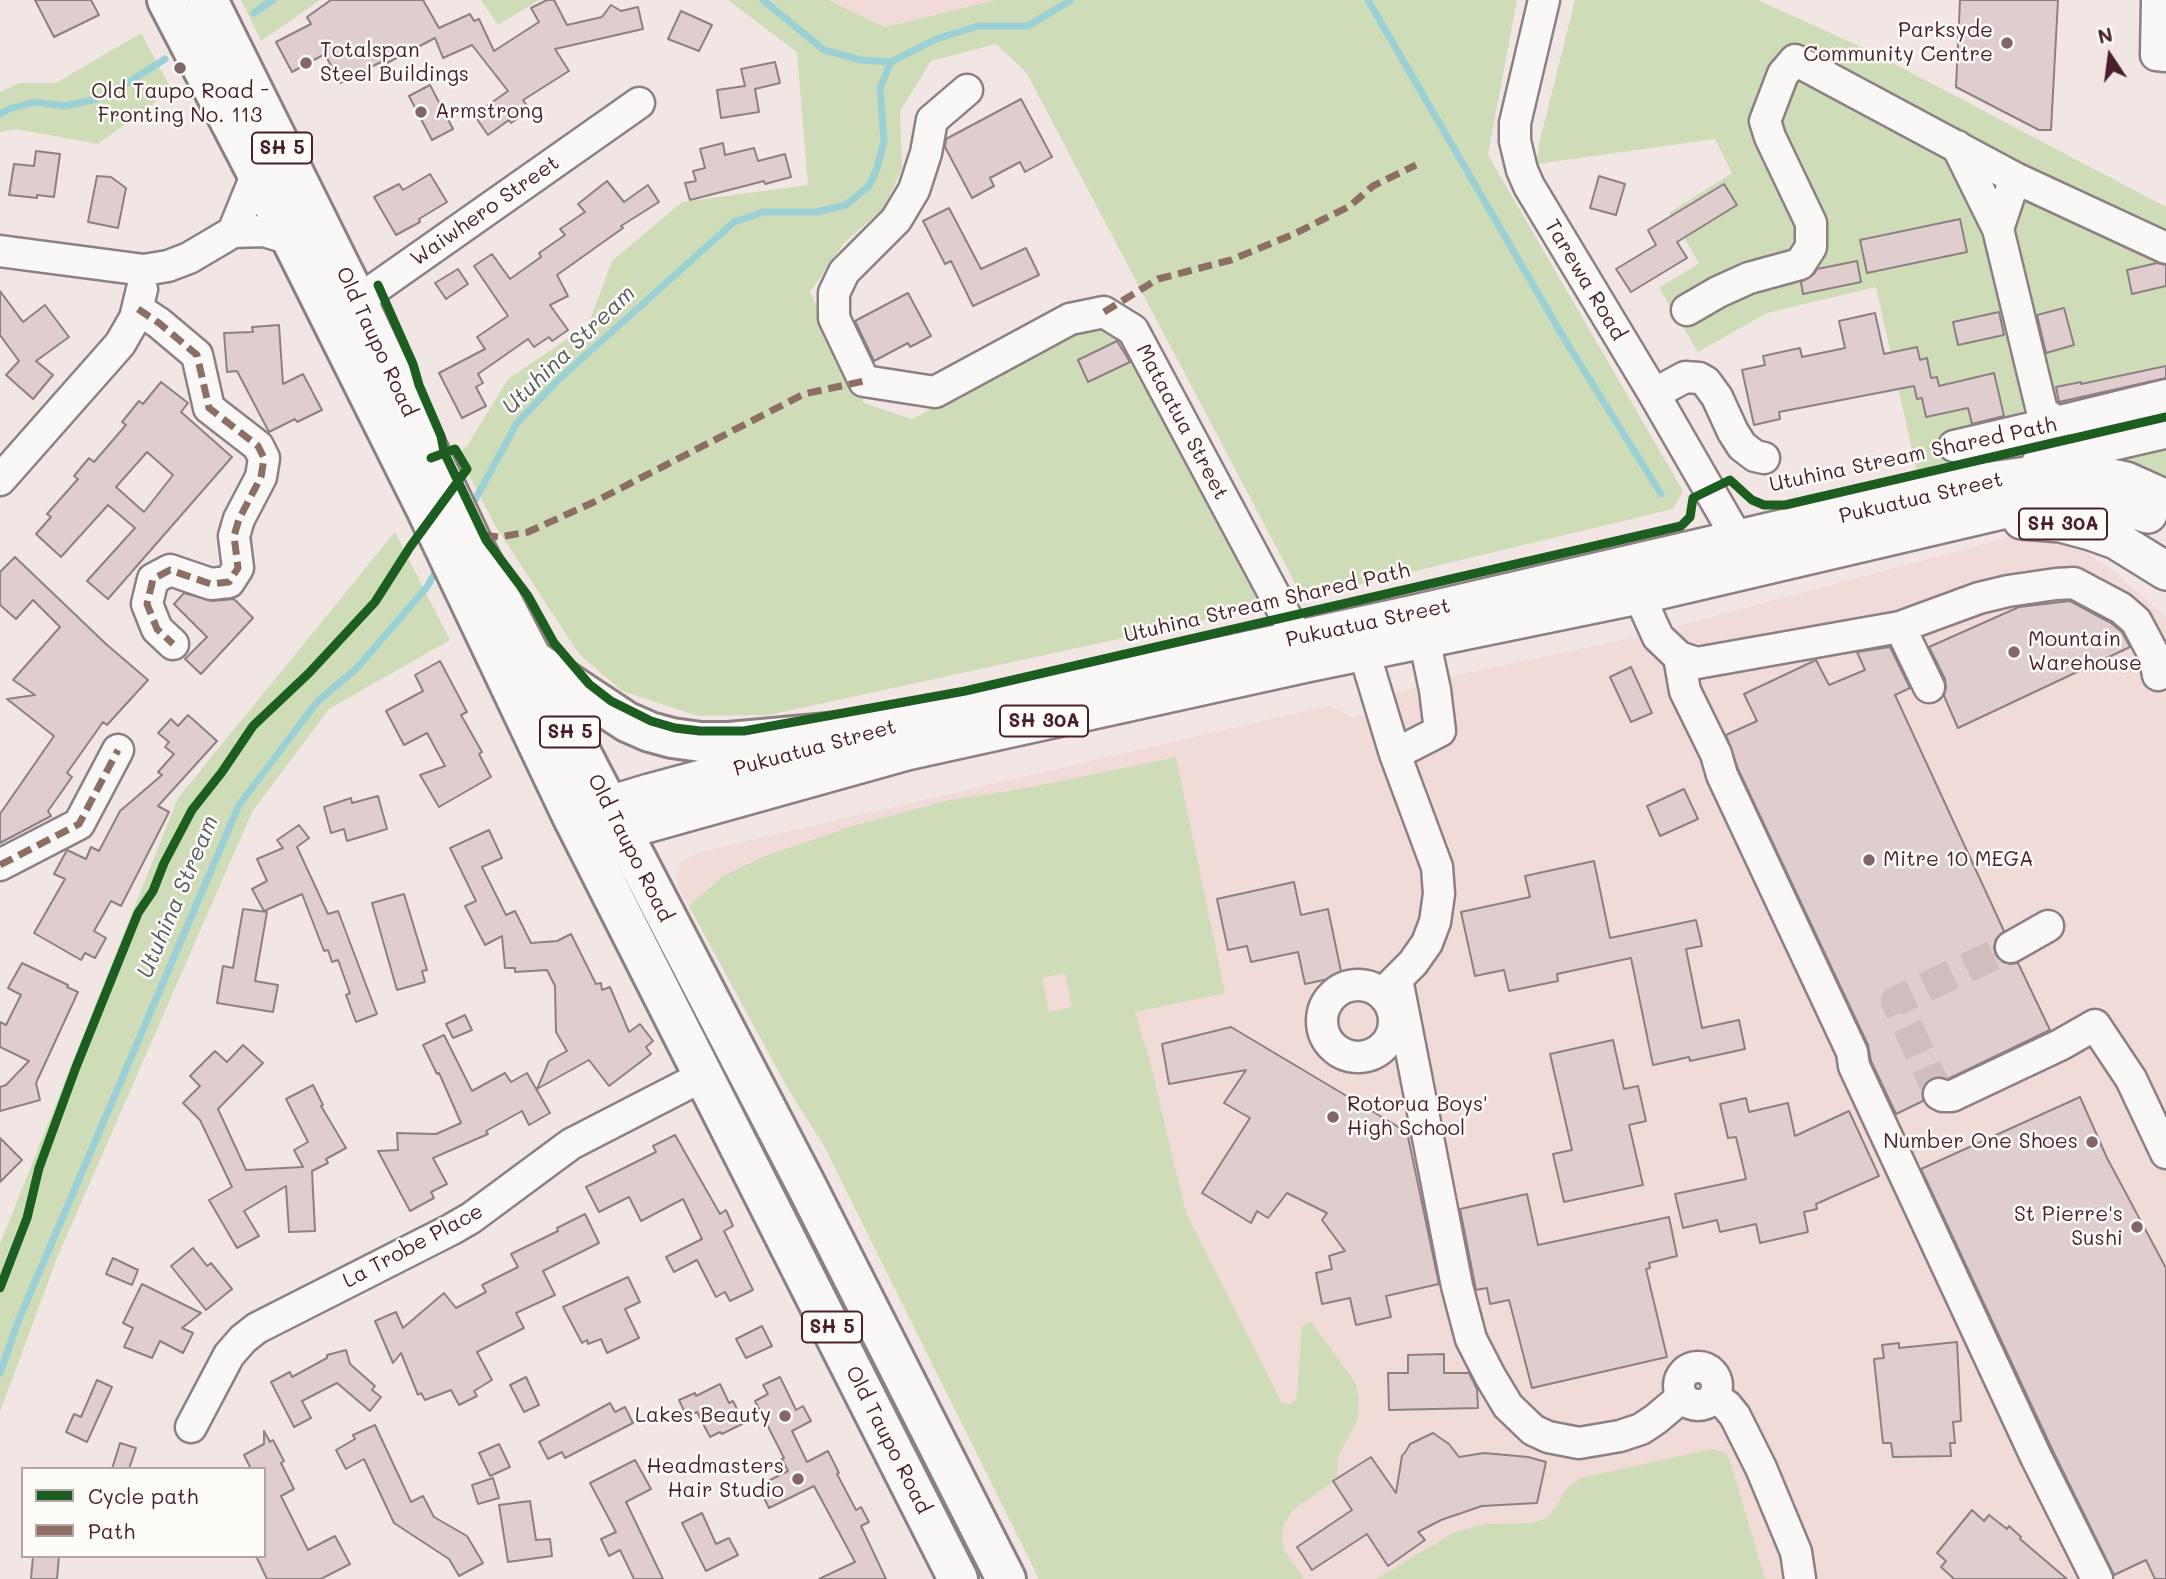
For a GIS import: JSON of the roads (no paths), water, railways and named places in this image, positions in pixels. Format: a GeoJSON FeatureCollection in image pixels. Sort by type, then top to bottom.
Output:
{"type":"FeatureCollection","features":[{"type":"Feature","properties":{"kind":"highway","name":"Old Taupo Road"},"geometry":{"type":"LineString","coordinates":[[166,0],[291,239],[340,303]]}},
{"type":"Feature","properties":{"kind":"highway","name":"Old Taupo Road"},"geometry":{"type":"LineString","coordinates":[[208,0],[340,303],[597,824],[835,1242],[1006,1579]]}},
{"type":"Feature","properties":{"kind":"highway","name":"Old Taupo Road"},"geometry":{"type":"LineString","coordinates":[[465,560],[531,658],[597,824],[705,1075],[958,1579]]}},
{"type":"Feature","properties":{"kind":"highway"},"geometry":{"type":"LineString","coordinates":[[531,658],[570,687],[627,722],[673,738],[729,742],[894,727]]}},
{"type":"Feature","properties":{"kind":"highway","name":"Old Taupo Road"},"geometry":{"type":"LineString","coordinates":[[705,1075],[723,1076],[737,1089],[796,1200],[812,1222],[835,1242]]}},
{"type":"Feature","properties":{"kind":"highway"},"geometry":{"type":"LineString","coordinates":[[908,1386],[907,1418],[934,1479],[929,1492],[918,1498]]}},
{"type":"Feature","properties":{"kind":"highway"},"geometry":{"type":"LineString","coordinates":[[971,1509],[957,1523],[956,1529],[979,1579]]}},
{"type":"Feature","properties":{"kind":"main road"},"geometry":{"type":"LineString","coordinates":[[2014,477],[2088,447],[2166,429]]}},
{"type":"Feature","properties":{"kind":"main road","name":"Pukuatua Street"},"geometry":{"type":"LineString","coordinates":[[597,824],[649,793],[894,727],[1302,651],[1746,554],[2014,477],[2048,473],[2098,475],[2126,481],[2166,499]]}},
{"type":"Feature","properties":{"kind":"main road"},"geometry":{"type":"LineString","coordinates":[[1948,524],[2002,510],[2060,500],[2112,503],[2156,517],[2166,517]]}},
{"type":"Feature","properties":{"kind":"main road","name":"SH 30A"},"geometry":{"type":"LineString","coordinates":[[1948,524],[1992,520],[2061,523],[2116,540],[2166,571]]}},
{"type":"Feature","properties":{"kind":"main road","name":"Pukuatua Street"},"geometry":{"type":"LineString","coordinates":[[597,824],[907,751],[1302,651],[1364,652],[1422,626],[1639,595],[1746,554],[1948,524]]}},
{"type":"Feature","properties":{"kind":"street","name":"Tarewa Road"},"geometry":{"type":"LineString","coordinates":[[1544,0],[1516,123],[1518,157],[1529,186],[1746,554]]}},
{"type":"Feature","properties":{"kind":"street"},"geometry":{"type":"LineString","coordinates":[[2157,0],[2156,55],[2166,55]]}},
{"type":"Feature","properties":{"kind":"street"},"geometry":{"type":"LineString","coordinates":[[1686,310],[1749,278],[1800,264],[1811,247],[1811,223],[1765,121],[1783,74],[1795,60],[2015,178],[2166,248]]}},
{"type":"Feature","properties":{"kind":"street","name":"Mataatua Street"},"geometry":{"type":"LineString","coordinates":[[967,90],[932,120],[926,153],[914,190],[896,220],[844,272],[834,293],[834,318],[864,381],[935,392],[1070,319],[1104,312],[1133,330],[1302,651]]}},
{"type":"Feature","properties":{"kind":"street","name":"Waiwhero Street"},"geometry":{"type":"LineString","coordinates":[[340,303],[373,290],[639,103]]}},
{"type":"Feature","properties":{"kind":"street"},"geometry":{"type":"LineString","coordinates":[[1957,146],[1997,229],[2042,411],[2056,422]]}},
{"type":"Feature","properties":{"kind":"street"},"geometry":{"type":"LineString","coordinates":[[233,232],[257,173]]}},
{"type":"Feature","properties":{"kind":"street"},"geometry":{"type":"LineString","coordinates":[[1997,229],[2015,178]]}},
{"type":"Feature","properties":{"kind":"street"},"geometry":{"type":"LineString","coordinates":[[0,251],[144,270],[189,258],[233,232],[264,231],[291,239]]}},
{"type":"Feature","properties":{"kind":"street"},"geometry":{"type":"LineString","coordinates":[[0,480],[120,344],[138,309],[144,270]]}},
{"type":"Feature","properties":{"kind":"street"},"geometry":{"type":"LineString","coordinates":[[138,309],[197,355],[209,408],[258,446],[264,458],[261,477],[239,519],[234,536],[237,568],[229,582],[211,584],[170,570],[153,579],[147,604],[157,629],[173,644]]}},
{"type":"Feature","properties":{"kind":"street"},"geometry":{"type":"LineString","coordinates":[[1654,394],[1685,377],[1699,378],[1706,382],[1717,397],[1742,446],[1755,456],[1764,458]]}},
{"type":"Feature","properties":{"kind":"street"},"geometry":{"type":"LineString","coordinates":[[1954,446],[2166,395]]}},
{"type":"Feature","properties":{"kind":"street"},"geometry":{"type":"LineString","coordinates":[[1639,595],[1658,637],[1679,657],[1697,663],[1900,627],[1979,598],[2008,591],[2074,583],[2122,608],[2136,621],[2154,655],[2158,675]]}},
{"type":"Feature","properties":{"kind":"street"},"geometry":{"type":"LineString","coordinates":[[1395,754],[1440,731],[1422,626]]}},
{"type":"Feature","properties":{"kind":"street"},"geometry":{"type":"LineString","coordinates":[[1900,627],[1929,687]]}},
{"type":"Feature","properties":{"kind":"street"},"geometry":{"type":"LineString","coordinates":[[1364,652],[1395,754],[1437,867],[1439,894],[1435,922],[1427,943],[1413,963],[1389,986],[1348,986],[1328,1000],[1321,1023],[1323,1035],[1339,1053],[1362,1058],[1384,1047],[1394,1026],[1389,1003],[1389,986]]}},
{"type":"Feature","properties":{"kind":"street"},"geometry":{"type":"LineString","coordinates":[[1679,657],[1685,691],[1716,754],[1722,775],[1852,1052],[1854,1066],[2007,1394],[2097,1579]]}},
{"type":"Feature","properties":{"kind":"street"},"geometry":{"type":"LineString","coordinates":[[0,865],[79,824],[118,750]]}},
{"type":"Feature","properties":{"kind":"street"},"geometry":{"type":"LineString","coordinates":[[2011,947],[2048,926]]}},
{"type":"Feature","properties":{"kind":"street"},"geometry":{"type":"LineString","coordinates":[[1389,986],[1420,1098],[1457,1286],[1471,1339],[1490,1376],[1515,1413],[1533,1430],[1548,1437],[1579,1443],[1597,1441],[1641,1429],[1682,1397],[1679,1385],[1683,1374],[1700,1367],[1706,1369],[1715,1378],[1717,1391],[1714,1397],[1735,1416],[1761,1468],[1796,1552],[1800,1579]]}},
{"type":"Feature","properties":{"kind":"street"},"geometry":{"type":"LineString","coordinates":[[1939,1094],[1952,1096],[2060,1045],[2095,1025],[2131,1079],[2166,1153]]}},
{"type":"Feature","properties":{"kind":"street"},"geometry":{"type":"LineString","coordinates":[[1374,1054],[1420,1098]]}},
{"type":"Feature","properties":{"kind":"street","name":"La Trobe Place"},"geometry":{"type":"LineString","coordinates":[[191,1427],[229,1355],[257,1328],[452,1229],[571,1144],[705,1075]]}},
{"type":"Feature","properties":{"kind":"waterway"},"geometry":{"type":"LineString","coordinates":[[254,13],[273,0]]}},
{"type":"Feature","properties":{"kind":"waterway"},"geometry":{"type":"LineString","coordinates":[[763,0],[824,50],[861,60],[891,62]]}},
{"type":"Feature","properties":{"kind":"waterway","name":"Utuhina Stream"},"geometry":{"type":"LineString","coordinates":[[470,509],[517,423],[558,380],[734,222],[763,212],[816,212],[846,205],[869,186],[884,141],[880,88],[891,62],[936,39],[978,26],[1028,26],[1071,0]]}},
{"type":"Feature","properties":{"kind":"waterway"},"geometry":{"type":"LineString","coordinates":[[1368,0],[1565,340],[1661,494]]}},
{"type":"Feature","properties":{"kind":"waterway"},"geometry":{"type":"LineString","coordinates":[[0,114],[34,102],[65,106],[97,99],[165,59]]}},
{"type":"Feature","properties":{"kind":"waterway","name":"Utuhina Stream"},"geometry":{"type":"LineString","coordinates":[[0,1373],[17,1324],[239,805],[317,702],[357,668],[427,587],[439,565]]}},
{"type":"Feature","properties":{"kind":"tunnel"},"geometry":{"type":"LineString","coordinates":[[1939,1094],[1896,1001],[2011,947]]}},
{"type":"Feature","properties":{"kind":"place","name":"Parksyde Community Centre"},"geometry":{"type":"Point","coordinates":[2007,43]}},
{"type":"Feature","properties":{"kind":"place","name":"Totalspan Steel Buildings"},"geometry":{"type":"Point","coordinates":[306,63]}},
{"type":"Feature","properties":{"kind":"place","name":"Old Taupo Road - Fronting No. 113"},"geometry":{"type":"Point","coordinates":[180,68]}},
{"type":"Feature","properties":{"kind":"place","name":"Armstrong"},"geometry":{"type":"Point","coordinates":[421,112]}},
{"type":"Feature","properties":{"kind":"place","name":"Mountain Warehouse"},"geometry":{"type":"Point","coordinates":[2014,652]}},
{"type":"Feature","properties":{"kind":"place","name":"Mitre 10 MEGA"},"geometry":{"type":"Point","coordinates":[1869,860]}},
{"type":"Feature","properties":{"kind":"place","name":"Rotorua Boys' High School"},"geometry":{"type":"Point","coordinates":[1333,1117]}},
{"type":"Feature","properties":{"kind":"place","name":"Number One Shoes"},"geometry":{"type":"Point","coordinates":[2092,1142]}},
{"type":"Feature","properties":{"kind":"place","name":"St Pierre's Sushi"},"geometry":{"type":"Point","coordinates":[2137,1227]}},
{"type":"Feature","properties":{"kind":"place","name":"Lakes Beauty"},"geometry":{"type":"Point","coordinates":[785,1416]}},
{"type":"Feature","properties":{"kind":"place","name":"Headmasters Hair Studio"},"geometry":{"type":"Point","coordinates":[798,1479]}}]}
